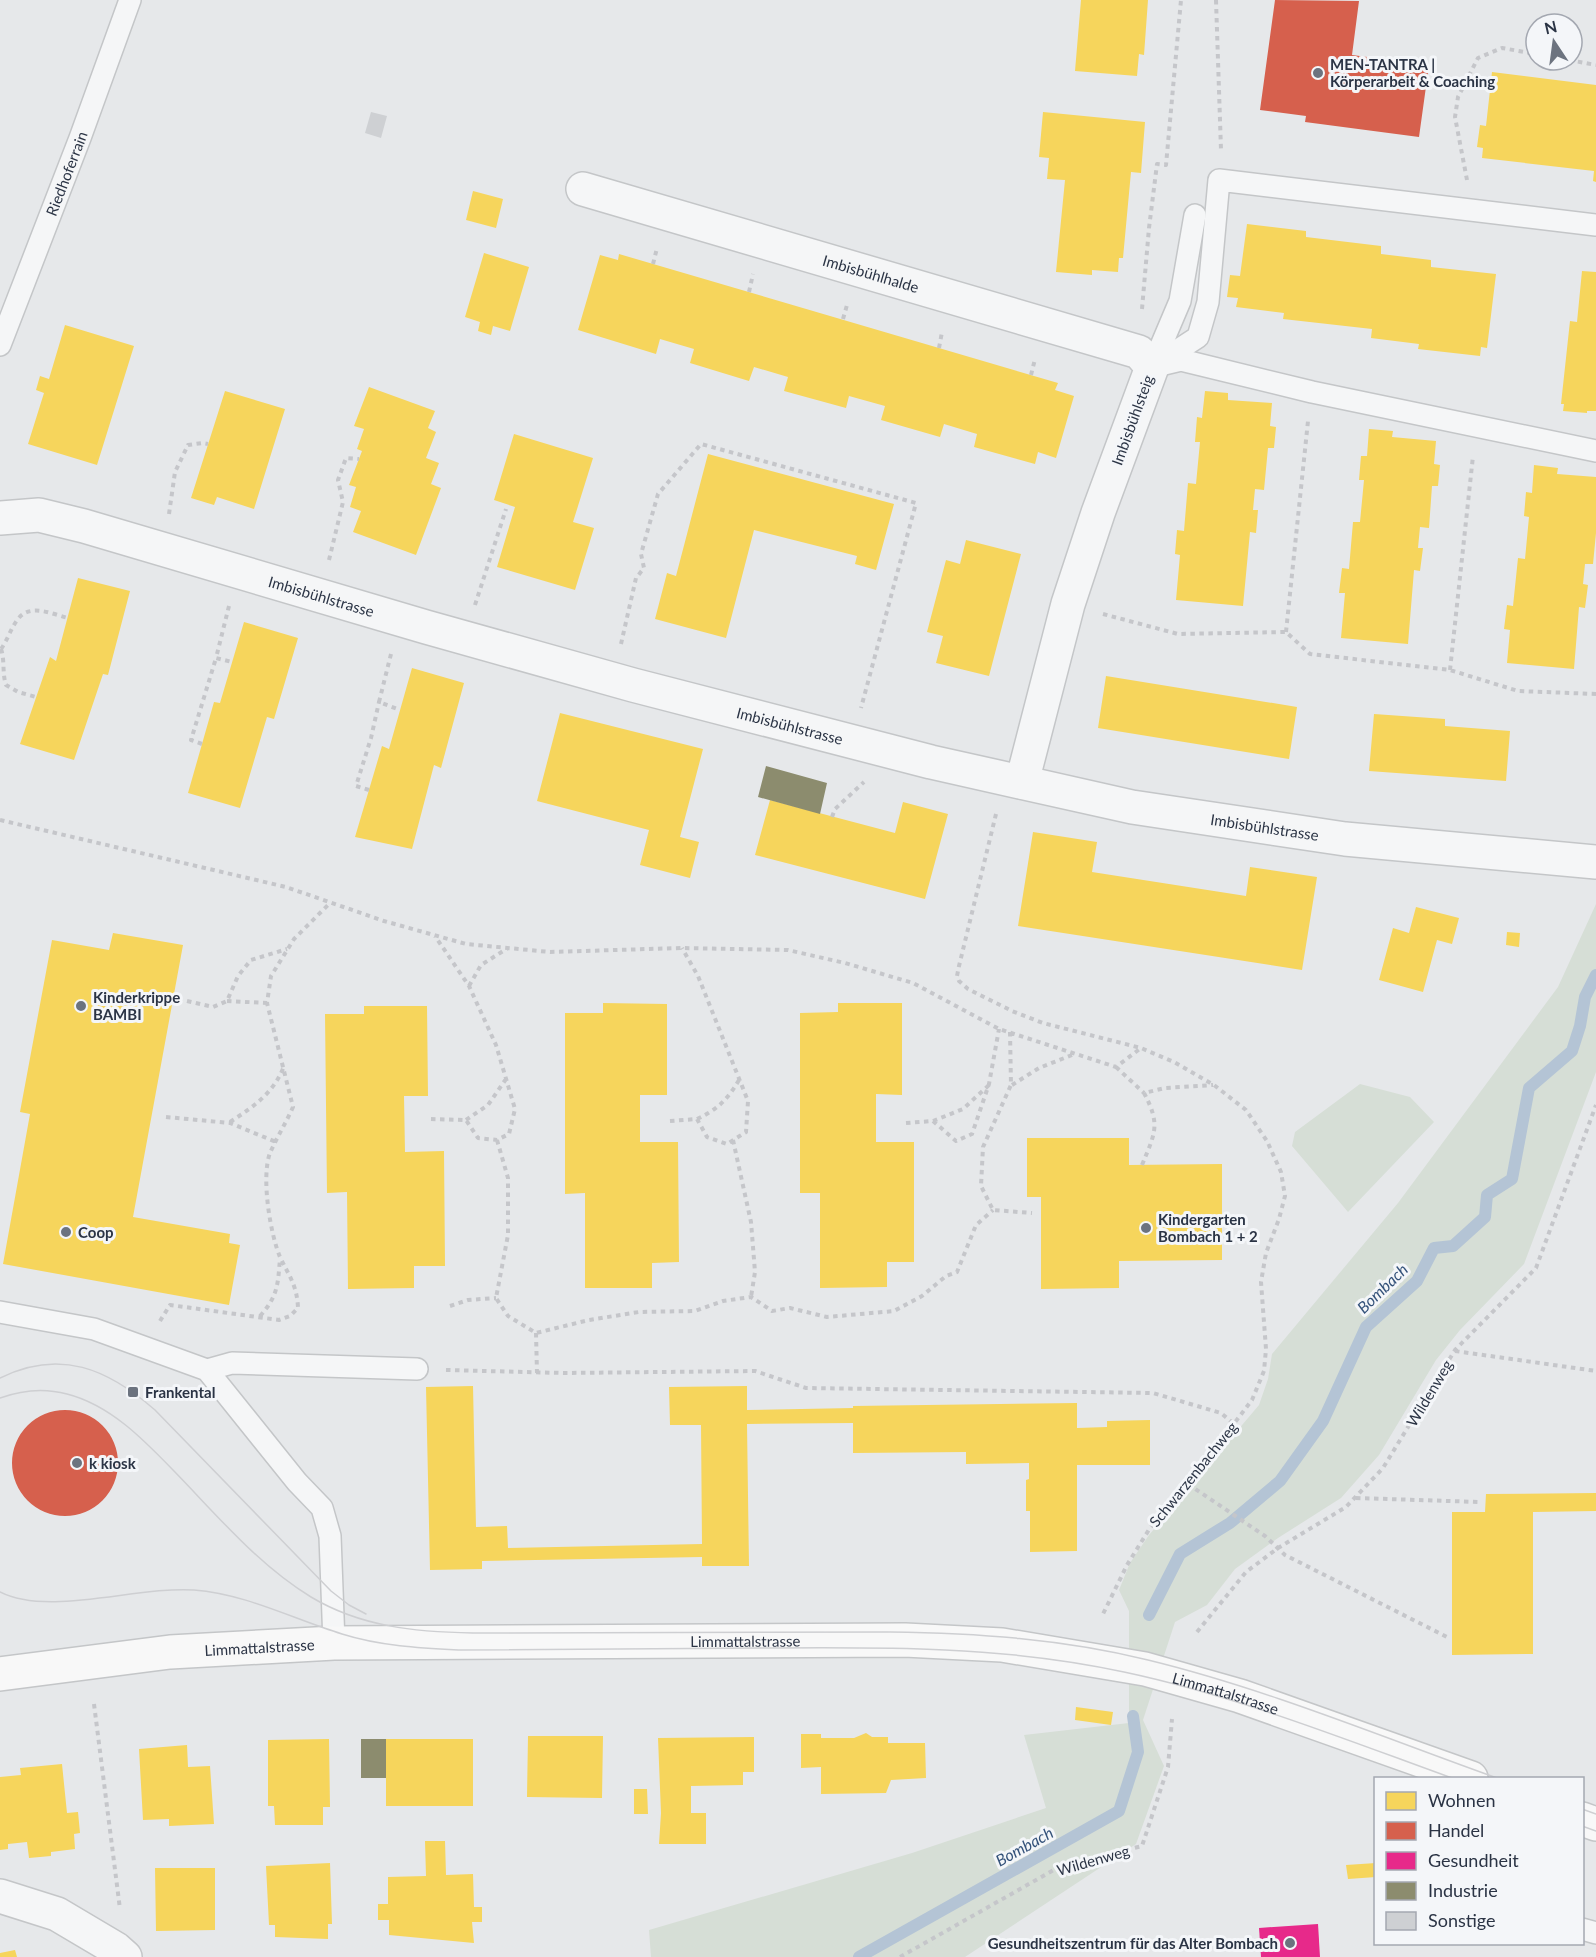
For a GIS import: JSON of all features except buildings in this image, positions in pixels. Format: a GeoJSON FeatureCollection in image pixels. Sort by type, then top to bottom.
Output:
{"type":"FeatureCollection","features":[{"type":"Feature","properties":{"kind":"main road","name":"Limmattalstrasse"},"geometry":{"type":"LineString","coordinates":[[0,1674],[171,1652],[334,1643],[905,1640],[1002,1645],[1145,1668],[1317,1722],[1466,1777]]}},
{"type":"Feature","properties":{"kind":"street","name":"Imbisbühlhalde"},"geometry":{"type":"LineString","coordinates":[[583,189],[1145,359]]}},
{"type":"Feature","properties":{"kind":"street","name":"Imbisbühlsteig"},"geometry":{"type":"LineString","coordinates":[[1013,780],[1145,359]]}},
{"type":"Feature","properties":{"kind":"street","name":"Imbisbühlstrasse"},"geometry":{"type":"LineString","coordinates":[[0,518],[39,515],[84,526],[622,682],[931,762],[1132,807],[1345,839],[1596,862]]}},
{"type":"Feature","properties":{"kind":"street"},"geometry":{"type":"LineString","coordinates":[[0,1896],[57,1914],[121,1953]]}},
{"type":"Feature","properties":{"kind":"lane","name":"Riedhoferrain"},"geometry":{"type":"LineString","coordinates":[[0,345],[80,138],[130,0]]}},
{"type":"Feature","properties":{"kind":"lane","name":"Imbisbühlsteig"},"geometry":{"type":"LineString","coordinates":[[1145,359],[1198,337],[1208,302],[1219,180]]}},
{"type":"Feature","properties":{"kind":"lane"},"geometry":{"type":"LineString","coordinates":[[1219,180],[1596,225]]}},
{"type":"Feature","properties":{"kind":"lane"},"geometry":{"type":"LineString","coordinates":[[1195,215],[1180,301],[1145,359],[1181,360],[1312,392],[1596,451]]}},
{"type":"Feature","properties":{"kind":"lane"},"geometry":{"type":"LineString","coordinates":[[0,1312],[94,1329],[207,1370],[297,1482],[322,1508],[330,1536],[334,1643]]}},
{"type":"Feature","properties":{"kind":"lane"},"geometry":{"type":"LineString","coordinates":[[207,1370],[232,1363],[417,1369]]}},
{"type":"Feature","properties":{"kind":"path"},"geometry":{"type":"LineString","coordinates":[[1145,359],[1149,228],[1157,164],[1166,165],[1181,0]]}},
{"type":"Feature","properties":{"kind":"path"},"geometry":{"type":"LineString","coordinates":[[1216,0],[1221,149],[1219,180]]}},
{"type":"Feature","properties":{"kind":"path"},"geometry":{"type":"LineString","coordinates":[[1464,208],[1468,177],[1455,117],[1458,97],[1478,58],[1502,48],[1524,52]]}},
{"type":"Feature","properties":{"kind":"path"},"geometry":{"type":"LineString","coordinates":[[653,264],[655,255]]}},
{"type":"Feature","properties":{"kind":"path"},"geometry":{"type":"LineString","coordinates":[[749,292],[751,283]]}},
{"type":"Feature","properties":{"kind":"path"},"geometry":{"type":"LineString","coordinates":[[843,320],[846,310]]}},
{"type":"Feature","properties":{"kind":"path"},"geometry":{"type":"LineString","coordinates":[[939,348],[942,333]]}},
{"type":"Feature","properties":{"kind":"path"},"geometry":{"type":"LineString","coordinates":[[1286,632],[1312,392]]}},
{"type":"Feature","properties":{"kind":"path"},"geometry":{"type":"LineString","coordinates":[[1450,670],[1476,426]]}},
{"type":"Feature","properties":{"kind":"path"},"geometry":{"type":"LineString","coordinates":[[168,524],[175,472],[188,445],[208,444]]}},
{"type":"Feature","properties":{"kind":"path"},"geometry":{"type":"LineString","coordinates":[[621,644],[636,578],[644,568],[641,554],[658,494],[701,444],[916,503],[860,712]]}},
{"type":"Feature","properties":{"kind":"path"},"geometry":{"type":"LineString","coordinates":[[330,558],[343,501],[338,480],[346,458],[359,459]]}},
{"type":"Feature","properties":{"kind":"path"},"geometry":{"type":"LineString","coordinates":[[476,602],[506,508]]}},
{"type":"Feature","properties":{"kind":"path"},"geometry":{"type":"LineString","coordinates":[[202,744],[191,740],[216,658],[229,604]]}},
{"type":"Feature","properties":{"kind":"path"},"geometry":{"type":"LineString","coordinates":[[1068,604],[1178,634],[1286,632],[1310,654],[1450,670],[1518,691],[1596,694]]}},
{"type":"Feature","properties":{"kind":"path"},"geometry":{"type":"LineString","coordinates":[[36,697],[18,693],[6,686],[3,676],[5,660],[0,648],[8,640],[18,619],[28,611],[38,610],[68,618]]}},
{"type":"Feature","properties":{"kind":"path"},"geometry":{"type":"LineString","coordinates":[[369,790],[356,786],[371,738],[392,650]]}},
{"type":"Feature","properties":{"kind":"path"},"geometry":{"type":"LineString","coordinates":[[216,658],[232,662]]}},
{"type":"Feature","properties":{"kind":"path"},"geometry":{"type":"LineString","coordinates":[[379,702],[400,710]]}},
{"type":"Feature","properties":{"kind":"path"},"geometry":{"type":"LineString","coordinates":[[832,817],[835,809],[867,779]]}},
{"type":"Feature","properties":{"kind":"path","name":"Schwarzenbachweg"},"geometry":{"type":"LineString","coordinates":[[1013,780],[958,966],[959,981],[968,989],[1012,1011],[1043,1023],[1141,1048],[1174,1062],[1214,1085],[1246,1110],[1267,1141],[1281,1172],[1285,1196],[1266,1253],[1261,1282],[1266,1349],[1264,1371],[1252,1400],[1188,1484],[1150,1527],[1127,1565],[1102,1616]]}},
{"type":"Feature","properties":{"kind":"path"},"geometry":{"type":"LineString","coordinates":[[0,820],[286,887],[434,936],[466,944],[550,952],[681,948],[788,950],[845,963],[913,983],[999,1029],[1116,1067],[1144,1093],[1154,1111],[1156,1133],[1142,1165]]}},
{"type":"Feature","properties":{"kind":"path"},"geometry":{"type":"LineString","coordinates":[[159,1323],[170,1305],[279,1320],[290,1316],[298,1308],[291,1277],[280,1256],[271,1222],[266,1186],[270,1154],[293,1107],[267,1003],[271,976],[294,939],[330,903]]}},
{"type":"Feature","properties":{"kind":"path"},"geometry":{"type":"LineString","coordinates":[[434,936],[469,986],[496,1046],[515,1109],[509,1134],[497,1140],[478,1138],[465,1120]]}},
{"type":"Feature","properties":{"kind":"path"},"geometry":{"type":"LineString","coordinates":[[469,986],[481,965],[508,948]]}},
{"type":"Feature","properties":{"kind":"path"},"geometry":{"type":"LineString","coordinates":[[681,948],[698,976],[748,1101],[746,1132],[727,1144],[707,1137],[697,1119]]}},
{"type":"Feature","properties":{"kind":"path"},"geometry":{"type":"LineString","coordinates":[[227,1001],[238,976],[251,960],[288,949]]}},
{"type":"Feature","properties":{"kind":"path"},"geometry":{"type":"LineString","coordinates":[[187,1001],[213,1007],[227,1001],[267,1003]]}},
{"type":"Feature","properties":{"kind":"path"},"geometry":{"type":"LineString","coordinates":[[933,1121],[956,1141],[972,1134],[989,1084],[999,1029]]}},
{"type":"Feature","properties":{"kind":"path"},"geometry":{"type":"LineString","coordinates":[[993,1210],[981,1186],[983,1147],[1011,1085],[1010,1032]]}},
{"type":"Feature","properties":{"kind":"path"},"geometry":{"type":"LineString","coordinates":[[1116,1067],[1141,1048]]}},
{"type":"Feature","properties":{"kind":"path"},"geometry":{"type":"LineString","coordinates":[[1011,1085],[1039,1068],[1073,1054]]}},
{"type":"Feature","properties":{"kind":"path"},"geometry":{"type":"LineString","coordinates":[[230,1123],[260,1102],[279,1079],[284,1066]]}},
{"type":"Feature","properties":{"kind":"path"},"geometry":{"type":"LineString","coordinates":[[431,1119],[465,1120],[488,1105],[506,1079]]}},
{"type":"Feature","properties":{"kind":"path"},"geometry":{"type":"LineString","coordinates":[[670,1121],[697,1119],[717,1110],[731,1094],[739,1080]]}},
{"type":"Feature","properties":{"kind":"path"},"geometry":{"type":"LineString","coordinates":[[906,1122],[933,1121],[963,1109],[989,1084]]}},
{"type":"Feature","properties":{"kind":"path"},"geometry":{"type":"LineString","coordinates":[[1144,1093],[1165,1088],[1214,1085]]}},
{"type":"Feature","properties":{"kind":"path","name":"Wildenweg"},"geometry":{"type":"LineString","coordinates":[[1197,1632],[1246,1572],[1278,1548],[1346,1507],[1383,1468],[1455,1350],[1536,1268],[1596,1105]]}},
{"type":"Feature","properties":{"kind":"path"},"geometry":{"type":"LineString","coordinates":[[166,1117],[230,1123],[276,1142]]}},
{"type":"Feature","properties":{"kind":"path"},"geometry":{"type":"LineString","coordinates":[[497,1140],[508,1178],[508,1235],[496,1298],[508,1316],[536,1333],[589,1320],[639,1312],[695,1311],[723,1301],[751,1297],[772,1311],[790,1308],[827,1317],[894,1311],[922,1296],[946,1276],[957,1272],[976,1225],[993,1210],[1032,1213]]}},
{"type":"Feature","properties":{"kind":"path"},"geometry":{"type":"LineString","coordinates":[[733,1140],[751,1222],[755,1272],[751,1297]]}},
{"type":"Feature","properties":{"kind":"path"},"geometry":{"type":"LineString","coordinates":[[259,1317],[270,1305],[276,1292],[280,1256]]}},
{"type":"Feature","properties":{"kind":"path"},"geometry":{"type":"LineString","coordinates":[[450,1306],[468,1300],[496,1298]]}},
{"type":"Feature","properties":{"kind":"path"},"geometry":{"type":"LineString","coordinates":[[536,1333],[537,1372]]}},
{"type":"Feature","properties":{"kind":"path"},"geometry":{"type":"LineString","coordinates":[[1455,1350],[1596,1371]]}},
{"type":"Feature","properties":{"kind":"path"},"geometry":{"type":"LineString","coordinates":[[417,1369],[564,1373],[755,1371],[806,1388],[1153,1393],[1221,1413],[1233,1424]]}},
{"type":"Feature","properties":{"kind":"path"},"geometry":{"type":"LineString","coordinates":[[1188,1484],[1265,1536],[1285,1555],[1447,1637]]}},
{"type":"Feature","properties":{"kind":"path"},"geometry":{"type":"LineString","coordinates":[[1355,1498],[1479,1502]]}},
{"type":"Feature","properties":{"kind":"path"},"geometry":{"type":"LineString","coordinates":[[94,1704],[123,1930],[121,1953]]}},
{"type":"Feature","properties":{"kind":"path","name":"Wildenweg"},"geometry":{"type":"LineString","coordinates":[[900,1957],[1059,1867],[1142,1846],[1168,1767],[1172,1719]]}},
{"type":"Feature","properties":{"kind":"shaded area"},"geometry":{"type":"Polygon","coordinates":[[[1596,904],[1596,1072],[1524,1264],[1460,1330],[1436,1360],[1379,1455],[1341,1498],[1278,1538],[1235,1569],[1207,1605],[1175,1622],[1143,1720],[1164,1766],[1136,1844],[965,1957],[651,1957],[649,1930],[912,1853],[1046,1808],[1024,1735],[1129,1723],[1129,1611],[1119,1590],[1130,1563],[1149,1535],[1259,1405],[1268,1379],[1272,1354],[1398,1203],[1558,987],[1596,904]]]}},
{"type":"Feature","properties":{"kind":"shaded area"},"geometry":{"type":"Polygon","coordinates":[[[1360,1084],[1410,1097],[1434,1122],[1348,1212],[1292,1146],[1295,1132],[1360,1084]]]}},
{"type":"Feature","properties":{"kind":"waterway","name":"Bombach"},"geometry":{"type":"LineString","coordinates":[[1149,1615],[1180,1554],[1230,1523],[1280,1481],[1323,1421],[1366,1327],[1417,1281],[1434,1248],[1453,1246],[1485,1217],[1487,1195],[1512,1179],[1529,1088],[1572,1051],[1580,1026],[1585,997],[1596,975]]}},
{"type":"Feature","properties":{"kind":"waterway","name":"Bombach"},"geometry":{"type":"LineString","coordinates":[[859,1957],[1119,1811],[1138,1752],[1133,1716]]}},
{"type":"Feature","properties":{"kind":"tram line"},"geometry":{"type":"LineString","coordinates":[[0,1378],[22,1369],[63,1364],[82,1367],[119,1383],[155,1410],[331,1591],[349,1605],[366,1614]]}},
{"type":"Feature","properties":{"kind":"tram line"},"geometry":{"type":"LineString","coordinates":[[0,1398],[17,1393],[50,1391],[83,1399],[112,1415],[150,1447],[238,1538],[273,1570],[311,1597],[349,1615],[369,1621],[410,1629],[473,1633],[890,1632],[955,1634],[1052,1642],[1148,1660],[1237,1685],[1324,1714],[1494,1777]]}},
{"type":"Feature","properties":{"kind":"tram line"},"geometry":{"type":"LineString","coordinates":[[0,1592],[20,1599],[43,1602],[171,1590],[213,1592],[251,1602],[356,1638],[385,1644],[459,1650],[900,1648],[1035,1657],[1124,1672],[1208,1693],[1290,1719],[1449,1777]]}},
{"type":"Feature","properties":{"kind":"tram line"},"geometry":{"type":"LineString","coordinates":[[1584,1810],[1596,1814]]}},
{"type":"Feature","properties":{"kind":"tram line"},"geometry":{"type":"LineString","coordinates":[[1584,1827],[1596,1831]]}},
{"type":"Feature","properties":{"kind":"place","name":"MEN-TANTRA | Körperarbeit & Coaching"},"geometry":{"type":"Point","coordinates":[1318,73]}},
{"type":"Feature","properties":{"kind":"place","name":"Kinderkrippe BAMBI"},"geometry":{"type":"Point","coordinates":[81,1006]}},
{"type":"Feature","properties":{"kind":"place","name":"Kindergarten Bombach 1 + 2"},"geometry":{"type":"Point","coordinates":[1146,1228]}},
{"type":"Feature","properties":{"kind":"place","name":"Coop"},"geometry":{"type":"Point","coordinates":[66,1232]}},
{"type":"Feature","properties":{"kind":"place","name":"Frankental"},"geometry":{"type":"Point","coordinates":[133,1392]}},
{"type":"Feature","properties":{"kind":"place","name":"k kiosk"},"geometry":{"type":"Point","coordinates":[77,1463]}},
{"type":"Feature","properties":{"kind":"place","name":"Gesundheitszentrum für das Alter Bombach"},"geometry":{"type":"Point","coordinates":[1290,1943]}}]}
